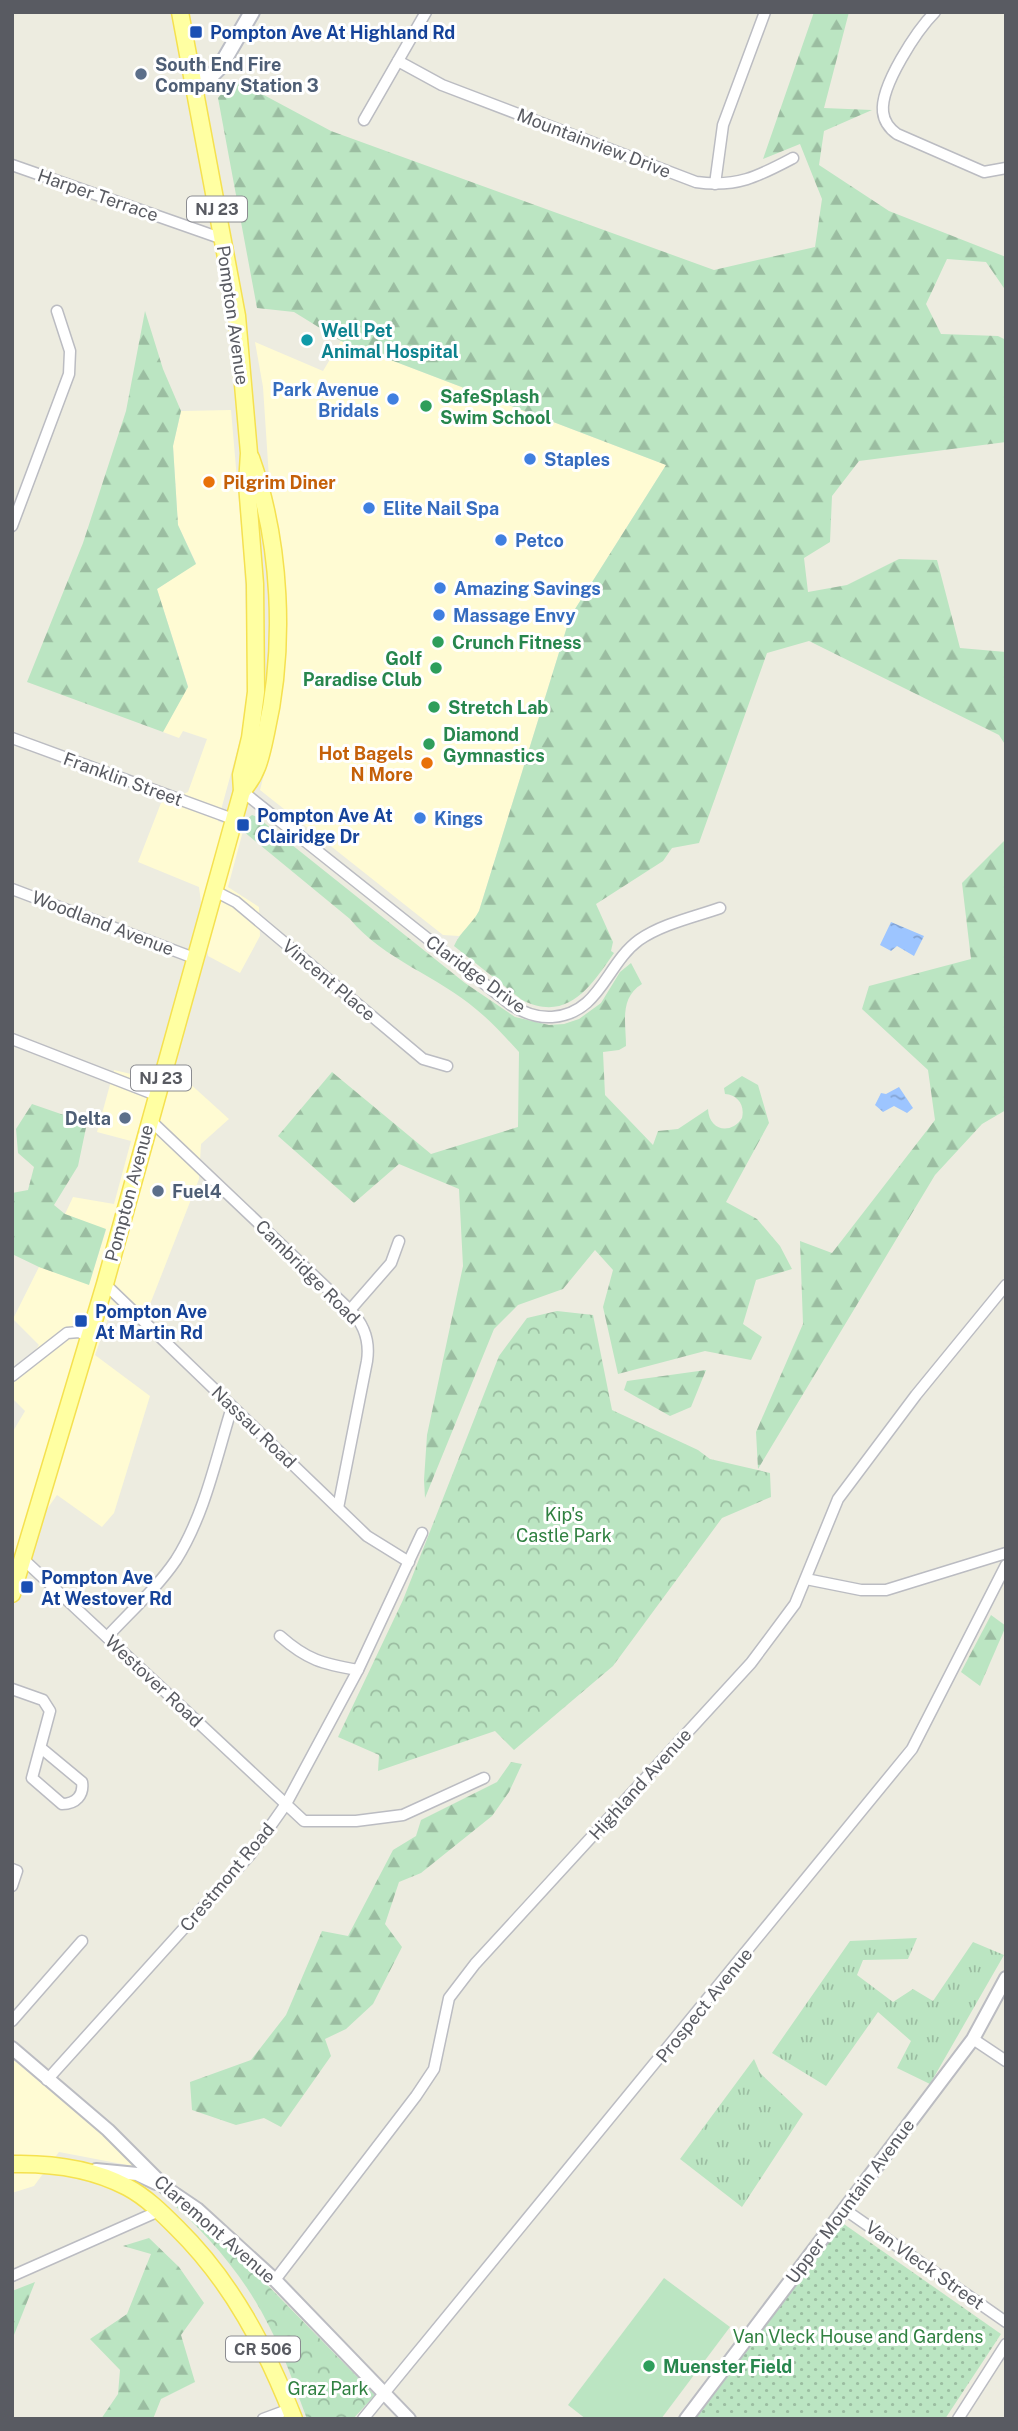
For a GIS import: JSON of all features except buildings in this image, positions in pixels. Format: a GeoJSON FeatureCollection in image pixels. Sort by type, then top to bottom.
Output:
{"type":"FeatureCollection","features":[{"type":"Feature","properties":{"kind":"main road","name":"Pompton Avenue"},"geometry":{"type":"LineString","coordinates":[[12,1594],[105,1284],[242,791],[241,775],[253,722],[256,692],[255,584],[247,484],[249,453],[237,316],[180,12]]}},
{"type":"Feature","properties":{"kind":"main road"},"geometry":{"type":"LineString","coordinates":[[193,80],[211,76],[220,67],[252,12]]}},
{"type":"Feature","properties":{"kind":"main road","name":"Pompton Avenue"},"geometry":{"type":"LineString","coordinates":[[242,791],[254,778],[264,743],[273,692],[278,638],[272,552],[261,484],[249,453]]}},
{"type":"Feature","properties":{"kind":"main road","name":"CR 506"},"geometry":{"type":"LineString","coordinates":[[12,2164],[73,2168],[101,2176],[128,2188],[159,2211],[200,2252],[236,2300],[256,2332],[292,2414]]}},
{"type":"Feature","properties":{"kind":"street"},"geometry":{"type":"LineString","coordinates":[[365,120],[426,12]]}},
{"type":"Feature","properties":{"kind":"street"},"geometry":{"type":"LineString","coordinates":[[715,184],[723,125],[765,12]]}},
{"type":"Feature","properties":{"kind":"street"},"geometry":{"type":"LineString","coordinates":[[935,12],[907,46],[884,99],[883,112],[887,123],[897,134],[984,172],[1006,168]]}},
{"type":"Feature","properties":{"kind":"street","name":"Mountainview Drive"},"geometry":{"type":"LineString","coordinates":[[398,61],[442,85],[687,179],[715,184],[754,178],[793,158]]}},
{"type":"Feature","properties":{"kind":"street","name":"Harper Terrace"},"geometry":{"type":"LineString","coordinates":[[12,165],[223,239]]}},
{"type":"Feature","properties":{"kind":"street"},"geometry":{"type":"LineString","coordinates":[[12,526],[69,374],[70,351],[57,311]]}},
{"type":"Feature","properties":{"kind":"street","name":"Franklin Street"},"geometry":{"type":"LineString","coordinates":[[12,738],[233,819]]}},
{"type":"Feature","properties":{"kind":"street","name":"Claridge Drive"},"geometry":{"type":"LineString","coordinates":[[242,791],[511,1005],[534,1016],[559,1017],[581,1008],[593,998],[624,955],[642,938],[720,908]]}},
{"type":"Feature","properties":{"kind":"street","name":"Woodland Avenue"},"geometry":{"type":"LineString","coordinates":[[12,889],[194,958]]}},
{"type":"Feature","properties":{"kind":"street","name":"Vincent Place"},"geometry":{"type":"LineString","coordinates":[[213,890],[236,902],[423,1059],[447,1066]]}},
{"type":"Feature","properties":{"kind":"street"},"geometry":{"type":"LineString","coordinates":[[12,1039],[156,1095]]}},
{"type":"Feature","properties":{"kind":"street","name":"Cambridge Road"},"geometry":{"type":"LineString","coordinates":[[149,1119],[350,1310],[363,1327],[368,1354],[338,1508]]}},
{"type":"Feature","properties":{"kind":"street"},"geometry":{"type":"LineString","coordinates":[[350,1310],[391,1263],[398,1241]]}},
{"type":"Feature","properties":{"kind":"street","name":"Nassau Road"},"geometry":{"type":"LineString","coordinates":[[105,1284],[367,1536],[409,1562]]}},
{"type":"Feature","properties":{"kind":"street","name":"Highland Avenue"},"geometry":{"type":"LineString","coordinates":[[275,2280],[434,2069],[449,1998],[475,1964],[751,1663],[795,1604],[838,1499],[916,1395],[1006,1285]]}},
{"type":"Feature","properties":{"kind":"street"},"geometry":{"type":"LineString","coordinates":[[12,1376],[68,1333],[79,1332],[89,1337]]}},
{"type":"Feature","properties":{"kind":"street"},"geometry":{"type":"LineString","coordinates":[[107,1637],[165,1574],[184,1545],[200,1510],[232,1407]]}},
{"type":"Feature","properties":{"kind":"street","name":"Crestmont Road"},"geometry":{"type":"LineString","coordinates":[[47,2080],[250,1855],[286,1804],[358,1671],[422,1533]]}},
{"type":"Feature","properties":{"kind":"street"},"geometry":{"type":"LineString","coordinates":[[806,1579],[861,1590],[886,1590],[1006,1553]]}},
{"type":"Feature","properties":{"kind":"street","name":"Westover Road"},"geometry":{"type":"LineString","coordinates":[[23,1559],[304,1821],[388,1818],[402,1815],[484,1778]]}},
{"type":"Feature","properties":{"kind":"street","name":"Prospect Avenue"},"geometry":{"type":"LineString","coordinates":[[363,2419],[912,1749],[1006,1565]]}},
{"type":"Feature","properties":{"kind":"street"},"geometry":{"type":"LineString","coordinates":[[280,1636],[299,1653],[321,1664],[358,1671]]}},
{"type":"Feature","properties":{"kind":"street"},"geometry":{"type":"LineString","coordinates":[[12,1689],[43,1700],[50,1714],[32,1778],[62,1804],[76,1801],[81,1794],[82,1782],[41,1748]]}},
{"type":"Feature","properties":{"kind":"street"},"geometry":{"type":"LineString","coordinates":[[12,1869],[17,1871],[12,1886]]}},
{"type":"Feature","properties":{"kind":"street"},"geometry":{"type":"LineString","coordinates":[[12,2021],[82,1941]]}},
{"type":"Feature","properties":{"kind":"street","name":"Upper Mountain Avenue"},"geometry":{"type":"LineString","coordinates":[[686,2419],[973,2039],[1006,1979]]}},
{"type":"Feature","properties":{"kind":"street"},"geometry":{"type":"LineString","coordinates":[[973,2039],[1006,2061]]}},
{"type":"Feature","properties":{"kind":"street","name":"Claremont Avenue"},"geometry":{"type":"LineString","coordinates":[[12,2048],[108,2130],[166,2188],[211,2221],[275,2280],[409,2419]]}},
{"type":"Feature","properties":{"kind":"street"},"geometry":{"type":"LineString","coordinates":[[73,2168],[137,2174],[166,2188]]}},
{"type":"Feature","properties":{"kind":"street","name":"Van Vleck Street"},"geometry":{"type":"LineString","coordinates":[[844,2208],[1006,2322]]}},
{"type":"Feature","properties":{"kind":"street"},"geometry":{"type":"LineString","coordinates":[[12,2276],[159,2211]]}},
{"type":"Feature","properties":{"kind":"street"},"geometry":{"type":"LineString","coordinates":[[958,2419],[1006,2344]]}},
{"type":"Feature","properties":{"kind":"street"},"geometry":{"type":"LineString","coordinates":[[263,2419],[292,2414]]}},
{"type":"Feature","properties":{"kind":"shaded area"},"geometry":{"type":"Polygon","coordinates":[[[341,341],[666,465],[570,617],[479,911],[472,924],[459,936],[443,935],[260,790],[278,719],[286,612],[269,478],[263,387],[255,342],[323,371],[341,341]]]}},
{"type":"Feature","properties":{"kind":"shaded area"},"geometry":{"type":"Polygon","coordinates":[[[231,410],[244,560],[248,671],[245,722],[218,821],[243,831],[228,887],[259,907],[260,936],[240,973],[208,956],[199,887],[138,862],[161,803],[188,792],[207,739],[183,731],[179,738],[163,732],[188,686],[157,589],[196,563],[178,525],[173,446],[181,411],[231,410]]]}},
{"type":"Feature","properties":{"kind":"shaded area"},"geometry":{"type":"Polygon","coordinates":[[[114,1070],[148,1078],[176,1071],[229,1119],[201,1144],[199,1179],[147,1312],[113,1305],[95,1355],[150,1396],[114,1513],[102,1527],[57,1495],[12,1559],[12,1433],[25,1411],[12,1398],[12,1383],[39,1345],[13,1319],[39,1267],[89,1284],[106,1230],[65,1214],[73,1197],[114,1204],[131,1141],[97,1132],[114,1070]]]}},
{"type":"Feature","properties":{"kind":"shaded area"},"geometry":{"type":"Polygon","coordinates":[[[12,2059],[143,2168],[59,2152],[34,2186],[12,2193],[12,2059]]]}},
{"type":"Feature","properties":{"kind":"green space"},"geometry":{"type":"Polygon","coordinates":[[[814,12],[849,12],[824,108],[872,110],[824,131],[819,165],[889,211],[1006,257],[1006,291],[986,262],[947,259],[926,304],[941,334],[998,336],[1006,340],[1006,442],[859,461],[832,496],[830,542],[804,558],[808,592],[847,585],[899,559],[937,560],[960,648],[1006,652],[1006,746],[999,735],[809,641],[767,653],[699,843],[672,848],[663,861],[596,904],[613,942],[611,951],[614,953],[577,998],[553,1007],[538,1006],[522,1000],[454,946],[479,911],[570,617],[666,465],[341,341],[294,312],[257,308],[218,98],[234,79],[331,131],[714,270],[815,247],[822,199],[800,144],[763,159],[814,12]]]}},
{"type":"Feature","properties":{"kind":"green space"},"geometry":{"type":"Polygon","coordinates":[[[145,311],[163,369],[181,411],[173,446],[178,525],[196,564],[157,589],[188,687],[163,732],[27,682],[83,543],[126,411],[145,311]]]}},
{"type":"Feature","properties":{"kind":"green space"},"geometry":{"type":"Polygon","coordinates":[[[252,815],[465,983],[515,1017],[549,1025],[579,1019],[601,1003],[620,972],[631,963],[642,984],[630,996],[627,1004],[626,1046],[619,1050],[603,1052],[605,1095],[653,1145],[658,1131],[678,1129],[708,1109],[716,1126],[732,1127],[742,1118],[742,1109],[737,1099],[725,1094],[724,1088],[742,1076],[758,1085],[769,1123],[726,1202],[757,1219],[780,1246],[792,1269],[756,1280],[743,1324],[762,1337],[751,1360],[705,1351],[618,1374],[603,1307],[613,1270],[595,1250],[563,1289],[518,1305],[494,1329],[425,1498],[427,1435],[463,1266],[459,1189],[399,1164],[354,1203],[278,1136],[332,1072],[431,1154],[518,1127],[519,1052],[477,1010],[379,946],[243,831],[252,815]]]}},
{"type":"Feature","properties":{"kind":"green space"},"geometry":{"type":"Polygon","coordinates":[[[1006,839],[1006,1110],[982,1124],[935,1175],[758,1469],[756,1432],[803,1324],[800,1241],[832,1253],[935,1120],[928,1070],[862,1009],[869,986],[971,959],[962,883],[1006,839]]]}},
{"type":"Feature","properties":{"kind":"green space"},"geometry":{"type":"Polygon","coordinates":[[[32,1104],[87,1123],[78,1166],[54,1205],[65,1214],[106,1229],[89,1285],[12,1254],[12,1193],[28,1190],[34,1167],[18,1153],[16,1129],[32,1104]]]}},
{"type":"Feature","properties":{"kind":"green space","name":"Kip's Castle Park"},"geometry":{"type":"Polygon","coordinates":[[[557,1311],[593,1315],[612,1410],[698,1450],[710,1459],[770,1473],[771,1497],[722,1518],[613,1666],[514,1750],[495,1731],[378,1771],[379,1755],[338,1737],[403,1600],[499,1356],[527,1318],[557,1311]]]}},
{"type":"Feature","properties":{"kind":"green space"},"geometry":{"type":"Polygon","coordinates":[[[706,1370],[691,1407],[670,1416],[624,1390],[627,1381],[706,1370]]]}},
{"type":"Feature","properties":{"kind":"green space"},"geometry":{"type":"Polygon","coordinates":[[[991,1615],[1006,1626],[980,1686],[961,1672],[991,1615]]]}},
{"type":"Feature","properties":{"kind":"green space"},"geometry":{"type":"Polygon","coordinates":[[[511,1762],[522,1764],[509,1792],[492,1816],[421,1873],[399,1882],[385,1924],[402,1947],[373,2004],[346,2029],[325,2039],[331,2056],[281,2127],[264,2118],[236,2125],[192,2110],[190,2082],[251,2060],[286,2015],[322,1931],[348,1936],[393,1850],[416,1836],[421,1820],[497,1782],[511,1762]]]}},
{"type":"Feature","properties":{"kind":"green space"},"geometry":{"type":"Polygon","coordinates":[[[917,1938],[908,1959],[863,1960],[857,1975],[893,2002],[913,1989],[933,2001],[973,1942],[1004,1955],[930,2084],[897,2068],[911,2041],[878,2012],[826,2086],[772,2053],[850,1941],[917,1938]]]}},
{"type":"Feature","properties":{"kind":"green space"},"geometry":{"type":"Polygon","coordinates":[[[754,2059],[760,2073],[803,2114],[742,2207],[680,2159],[754,2059]]]}},
{"type":"Feature","properties":{"kind":"green space","name":"Graz Park"},"geometry":{"type":"Polygon","coordinates":[[[167,2195],[195,2211],[375,2395],[353,2419],[307,2419],[279,2347],[248,2289],[196,2226],[166,2198],[167,2195]]]}},
{"type":"Feature","properties":{"kind":"green space","name":"Van Vleck House and Gardens"},"geometry":{"type":"Polygon","coordinates":[[[841,2222],[1001,2334],[945,2419],[694,2419],[841,2222]]]}},
{"type":"Feature","properties":{"kind":"green space"},"geometry":{"type":"Polygon","coordinates":[[[149,2238],[179,2267],[204,2303],[181,2335],[195,2382],[161,2399],[153,2419],[101,2419],[118,2394],[120,2370],[90,2339],[127,2314],[151,2254],[123,2246],[149,2238]]]}},
{"type":"Feature","properties":{"kind":"green space","name":"Muenster Field"},"geometry":{"type":"Polygon","coordinates":[[[664,2278],[730,2327],[661,2419],[586,2419],[568,2405],[664,2278]]]}},
{"type":"Feature","properties":{"kind":"green space"},"geometry":{"type":"Polygon","coordinates":[[[35,2282],[12,2340],[12,2291],[35,2282]]]}},
{"type":"Feature","properties":{"kind":"water"},"geometry":{"type":"Polygon","coordinates":[[[891,922],[924,936],[914,956],[897,946],[891,951],[880,945],[891,922]]]}},
{"type":"Feature","properties":{"kind":"water"},"geometry":{"type":"Polygon","coordinates":[[[899,1087],[913,1108],[907,1113],[894,1106],[883,1112],[875,1105],[881,1093],[886,1094],[899,1087]]]}},
{"type":"Feature","properties":{"kind":"place","name":"Pompton Ave At Highland Rd"},"geometry":{"type":"Point","coordinates":[196,32]}},
{"type":"Feature","properties":{"kind":"place","name":"South End Fire Company Station 3"},"geometry":{"type":"Point","coordinates":[141,74]}},
{"type":"Feature","properties":{"kind":"place","name":"Well Pet Animal Hospital"},"geometry":{"type":"Point","coordinates":[307,340]}},
{"type":"Feature","properties":{"kind":"place","name":"Park Avenue Bridals"},"geometry":{"type":"Point","coordinates":[393,399]}},
{"type":"Feature","properties":{"kind":"place","name":"SafeSplash Swim School"},"geometry":{"type":"Point","coordinates":[426,406]}},
{"type":"Feature","properties":{"kind":"place","name":"Staples"},"geometry":{"type":"Point","coordinates":[530,459]}},
{"type":"Feature","properties":{"kind":"place","name":"Pilgrim Diner"},"geometry":{"type":"Point","coordinates":[209,482]}},
{"type":"Feature","properties":{"kind":"place","name":"Elite Nail Spa"},"geometry":{"type":"Point","coordinates":[369,508]}},
{"type":"Feature","properties":{"kind":"place","name":"Petco"},"geometry":{"type":"Point","coordinates":[501,540]}},
{"type":"Feature","properties":{"kind":"place","name":"Amazing Savings"},"geometry":{"type":"Point","coordinates":[440,588]}},
{"type":"Feature","properties":{"kind":"place","name":"Massage Envy"},"geometry":{"type":"Point","coordinates":[439,615]}},
{"type":"Feature","properties":{"kind":"place","name":"Crunch Fitness"},"geometry":{"type":"Point","coordinates":[438,642]}},
{"type":"Feature","properties":{"kind":"place","name":"Golf Paradise Club"},"geometry":{"type":"Point","coordinates":[436,668]}},
{"type":"Feature","properties":{"kind":"place","name":"Stretch Lab"},"geometry":{"type":"Point","coordinates":[434,707]}},
{"type":"Feature","properties":{"kind":"place","name":"Diamond Gymnastics"},"geometry":{"type":"Point","coordinates":[429,744]}},
{"type":"Feature","properties":{"kind":"place","name":"Hot Bagels N More"},"geometry":{"type":"Point","coordinates":[427,763]}},
{"type":"Feature","properties":{"kind":"place","name":"Kings"},"geometry":{"type":"Point","coordinates":[420,818]}},
{"type":"Feature","properties":{"kind":"place","name":"Pompton Ave At Clairidge Dr"},"geometry":{"type":"Point","coordinates":[243,825]}},
{"type":"Feature","properties":{"kind":"place","name":"Delta"},"geometry":{"type":"Point","coordinates":[125,1118]}},
{"type":"Feature","properties":{"kind":"place","name":"Fuel4"},"geometry":{"type":"Point","coordinates":[158,1191]}},
{"type":"Feature","properties":{"kind":"place","name":"Pompton Ave At Martin Rd"},"geometry":{"type":"Point","coordinates":[81,1321]}},
{"type":"Feature","properties":{"kind":"place","name":"Pompton Ave At Westover Rd"},"geometry":{"type":"Point","coordinates":[27,1587]}},
{"type":"Feature","properties":{"kind":"place","name":"Muenster Field"},"geometry":{"type":"Point","coordinates":[649,2366]}}]}
